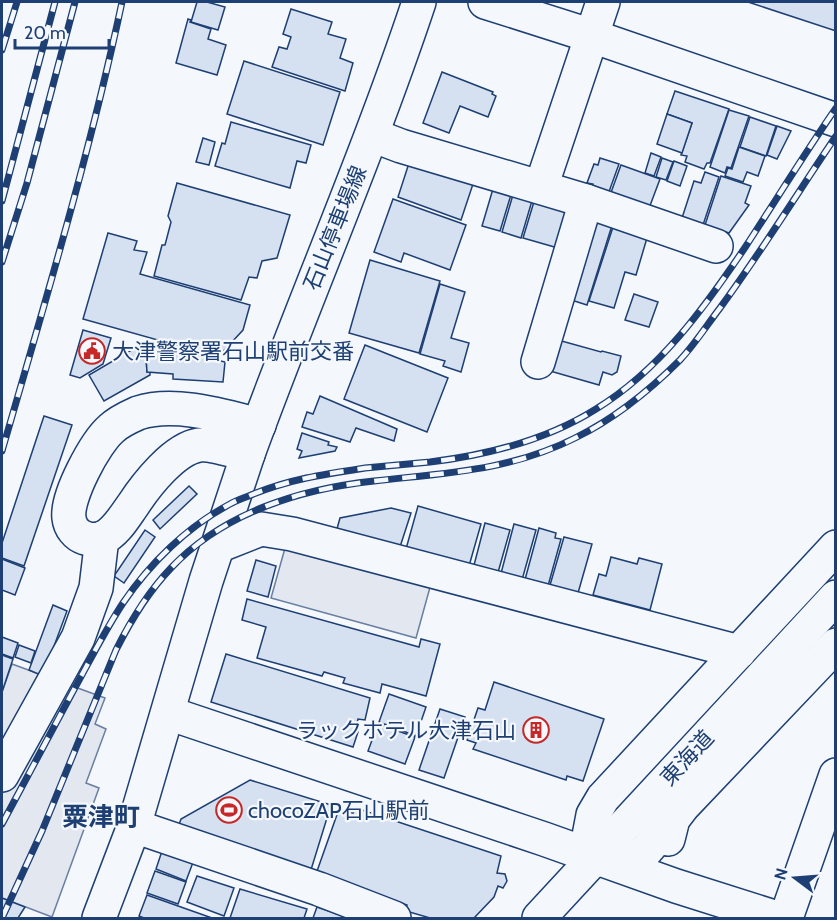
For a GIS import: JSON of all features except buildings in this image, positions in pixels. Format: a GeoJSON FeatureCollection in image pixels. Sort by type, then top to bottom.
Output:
{"type":"FeatureCollection","features":[{"type":"Feature","properties":{"kind":"main road","name":"石山停車場線"},"geometry":{"type":"LineString","coordinates":[[99,918],[134,826],[206,581],[254,440],[283,360],[372,135],[419,2]]}},
{"type":"Feature","properties":{"kind":"main road"},"geometry":{"type":"LineString","coordinates":[[485,2],[592,36],[836,120]]}},
{"type":"Feature","properties":{"kind":"main road"},"geometry":{"type":"LineString","coordinates":[[541,187],[603,2]]}},
{"type":"Feature","properties":{"kind":"main road"},"geometry":{"type":"LineString","coordinates":[[372,135],[401,146],[586,201],[716,246]]}},
{"type":"Feature","properties":{"kind":"main road"},"geometry":{"type":"LineString","coordinates":[[538,362],[586,201]]}},
{"type":"Feature","properties":{"kind":"main road"},"geometry":{"type":"LineString","coordinates":[[156,409],[218,414],[254,440],[199,445],[175,458],[159,471],[121,521],[102,538],[89,539],[78,534],[71,525],[69,511],[71,501],[88,461],[104,436],[117,423],[156,409]]}},
{"type":"Feature","properties":{"kind":"main road"},"geometry":{"type":"LineString","coordinates":[[218,546],[261,529],[292,534],[739,652]]}},
{"type":"Feature","properties":{"kind":"main road"},"geometry":{"type":"LineString","coordinates":[[2,775],[78,638],[96,588],[102,538]]}},
{"type":"Feature","properties":{"kind":"main road"},"geometry":{"type":"LineString","coordinates":[[595,857],[589,836],[593,816],[603,798],[836,548]]}},
{"type":"Feature","properties":{"kind":"main road","name":"東海道"},"geometry":{"type":"LineString","coordinates":[[539,918],[836,597]]}},
{"type":"Feature","properties":{"kind":"main road"},"geometry":{"type":"LineString","coordinates":[[595,857],[626,859],[644,854],[683,806],[836,645]]}},
{"type":"Feature","properties":{"kind":"main road"},"geometry":{"type":"LineString","coordinates":[[168,713],[676,886],[777,918]]}},
{"type":"Feature","properties":{"kind":"main road"},"geometry":{"type":"LineString","coordinates":[[786,918],[836,775]]}},
{"type":"Feature","properties":{"kind":"main road"},"geometry":{"type":"LineString","coordinates":[[673,819],[662,860],[666,874],[676,886]]}},
{"type":"Feature","properties":{"kind":"main road"},"geometry":{"type":"LineString","coordinates":[[134,826],[309,886],[393,918]]}},
{"type":"Feature","properties":{"kind":"shaded area"},"geometry":{"type":"Polygon","coordinates":[[[287,541],[432,580],[416,638],[271,598],[287,541]]]}},
{"type":"Feature","properties":{"kind":"shaded area"},"geometry":{"type":"Polygon","coordinates":[[[12,664],[105,698],[95,724],[106,729],[86,783],[99,788],[52,917],[2,898],[2,692],[12,664]]]}},
{"type":"Feature","properties":{"kind":"railway"},"geometry":{"type":"LineString","coordinates":[[2,50],[17,2]]}},
{"type":"Feature","properties":{"kind":"railway"},"geometry":{"type":"LineString","coordinates":[[2,201],[55,2]]}},
{"type":"Feature","properties":{"kind":"railway"},"geometry":{"type":"LineString","coordinates":[[2,262],[27,183],[75,2]]}},
{"type":"Feature","properties":{"kind":"railway"},"geometry":{"type":"LineString","coordinates":[[2,451],[81,171],[122,2]]}},
{"type":"Feature","properties":{"kind":"railway"},"geometry":{"type":"LineString","coordinates":[[2,824],[116,614],[145,574],[170,547],[214,513],[265,489],[336,472],[430,462],[495,450],[537,438],[596,409],[641,376],[680,336],[746,246],[836,108]]}},
{"type":"Feature","properties":{"kind":"railway"},"geometry":{"type":"LineString","coordinates":[[2,918],[42,831],[116,650],[140,607],[171,568],[214,532],[264,507],[318,490],[374,481],[451,473],[526,458],[575,438],[604,422],[656,383],[691,348],[750,266],[836,136]]}},
{"type":"Feature","properties":{"kind":"place","name":"大津警察署石山駅前交番"},"geometry":{"type":"Point","coordinates":[92,351]}},
{"type":"Feature","properties":{"kind":"place","name":"ラックホテル大津石山"},"geometry":{"type":"Point","coordinates":[536,730]}},
{"type":"Feature","properties":{"kind":"place","name":"chocoZAP石山駅前"},"geometry":{"type":"Point","coordinates":[229,810]}},
{"type":"Feature","properties":{"kind":"district","name":"粟津町"},"geometry":{"type":"Point","coordinates":[101,817]}}]}
